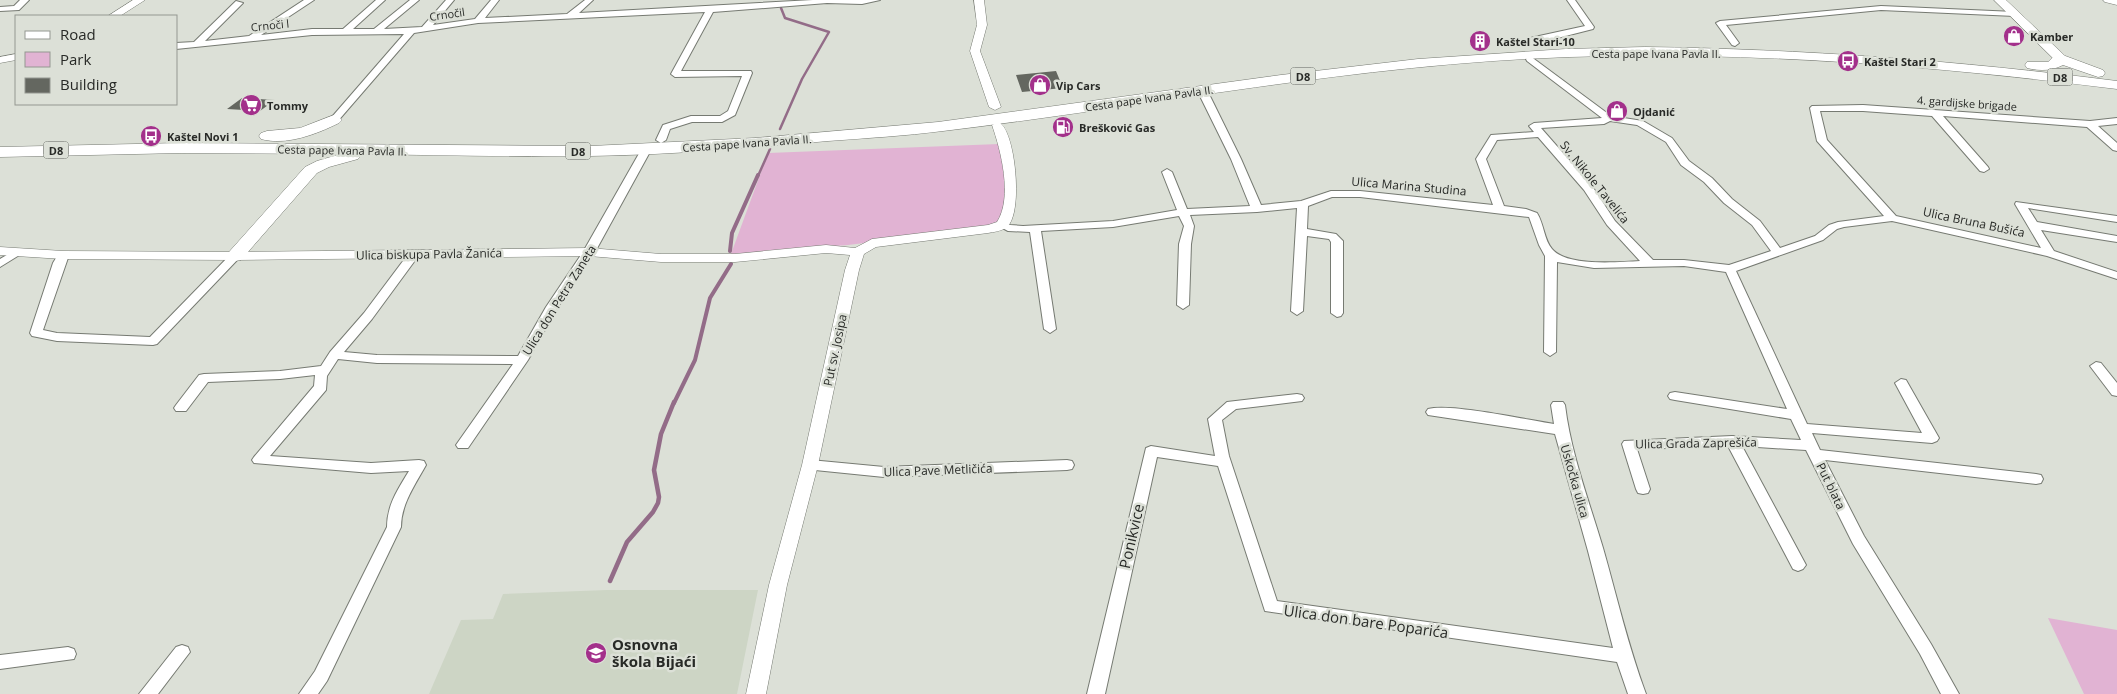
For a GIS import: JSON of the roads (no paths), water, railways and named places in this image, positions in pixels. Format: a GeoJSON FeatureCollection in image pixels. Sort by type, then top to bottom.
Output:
{"type":"FeatureCollection","features":[{"type":"Feature","properties":{"kind":"main road"},"geometry":{"type":"LineString","coordinates":[[2000,0],[2060,58],[2084,69],[2117,78]]}},
{"type":"Feature","properties":{"kind":"main road"},"geometry":{"type":"LineString","coordinates":[[2109,0],[2117,2]]}},
{"type":"Feature","properties":{"kind":"main road","name":"Cesta pape Ivana Pavla II."},"geometry":{"type":"LineString","coordinates":[[394,146],[594,143],[760,136],[953,118],[1361,62],[1535,47],[1645,45],[1772,48],[2117,78]]}},
{"type":"Feature","properties":{"kind":"main road","name":"Cesta pape Ivana Pavla II."},"geometry":{"type":"LineString","coordinates":[[0,144],[58,142],[394,146],[544,152],[646,150],[833,138],[938,127],[1296,77],[1422,63],[1527,55],[1628,52],[1811,56],[2006,68],[2117,85]]}},
{"type":"Feature","properties":{"kind":"main road"},"geometry":{"type":"LineString","coordinates":[[2006,68],[2051,66],[2060,61],[2060,58]]}},
{"type":"Feature","properties":{"kind":"main road"},"geometry":{"type":"LineString","coordinates":[[2006,68],[2078,84],[2117,97]]}},
{"type":"Feature","properties":{"kind":"main road"},"geometry":{"type":"LineString","coordinates":[[953,118],[964,112],[995,107],[1024,104],[1047,106]]}},
{"type":"Feature","properties":{"kind":"main road"},"geometry":{"type":"LineString","coordinates":[[938,127],[960,130],[998,125],[1084,112],[1109,104]]}},
{"type":"Feature","properties":{"kind":"main road"},"geometry":{"type":"LineString","coordinates":[[311,170],[311,164],[307,157],[251,152],[239,144],[255,136],[291,136],[311,131],[334,120]]}},
{"type":"Feature","properties":{"kind":"main road"},"geometry":{"type":"LineString","coordinates":[[334,120],[333,127],[337,133],[345,137],[374,137],[394,146]]}},
{"type":"Feature","properties":{"kind":"main road","name":"Cesta pape Ivana Pavla II."},"geometry":{"type":"LineString","coordinates":[[0,152],[239,144]]}},
{"type":"Feature","properties":{"kind":"main road"},"geometry":{"type":"LineString","coordinates":[[235,256],[311,170],[340,159],[381,155],[394,146]]}},
{"type":"Feature","properties":{"kind":"street"},"geometry":{"type":"LineString","coordinates":[[0,9],[16,8],[26,0]]}},
{"type":"Feature","properties":{"kind":"street"},"geometry":{"type":"LineString","coordinates":[[115,15],[140,0]]}},
{"type":"Feature","properties":{"kind":"street"},"geometry":{"type":"LineString","coordinates":[[249,38],[310,0]]}},
{"type":"Feature","properties":{"kind":"street"},"geometry":{"type":"LineString","coordinates":[[346,32],[381,0]]}},
{"type":"Feature","properties":{"kind":"street"},"geometry":{"type":"LineString","coordinates":[[375,32],[415,0]]}},
{"type":"Feature","properties":{"kind":"street"},"geometry":{"type":"LineString","coordinates":[[425,29],[450,0]]}},
{"type":"Feature","properties":{"kind":"street"},"geometry":{"type":"LineString","coordinates":[[478,21],[495,0]]}},
{"type":"Feature","properties":{"kind":"street"},"geometry":{"type":"LineString","coordinates":[[568,17],[582,8],[589,0]]}},
{"type":"Feature","properties":{"kind":"street","name":"Crnočil"},"geometry":{"type":"LineString","coordinates":[[411,31],[478,21],[827,1],[862,2],[876,0]]}},
{"type":"Feature","properties":{"kind":"street"},"geometry":{"type":"LineString","coordinates":[[979,0],[982,25],[976,51],[995,107]]}},
{"type":"Feature","properties":{"kind":"street"},"geometry":{"type":"LineString","coordinates":[[1533,44],[1533,40],[1590,26],[1571,0]]}},
{"type":"Feature","properties":{"kind":"street"},"geometry":{"type":"LineString","coordinates":[[1854,0],[1864,9]]}},
{"type":"Feature","properties":{"kind":"street"},"geometry":{"type":"LineString","coordinates":[[196,44],[239,4]]}},
{"type":"Feature","properties":{"kind":"street"},"geometry":{"type":"LineString","coordinates":[[661,140],[666,127],[691,119],[722,118],[732,113],[748,73],[675,74],[711,8]]}},
{"type":"Feature","properties":{"kind":"street"},"geometry":{"type":"LineString","coordinates":[[1734,43],[1720,23],[1864,9],[1904,8],[2016,14]]}},
{"type":"Feature","properties":{"kind":"street"},"geometry":{"type":"LineString","coordinates":[[334,120],[411,31]]}},
{"type":"Feature","properties":{"kind":"street","name":"Crnoči l"},"geometry":{"type":"LineString","coordinates":[[178,46],[312,32],[411,31]]}},
{"type":"Feature","properties":{"kind":"street"},"geometry":{"type":"LineString","coordinates":[[0,60],[15,57]]}},
{"type":"Feature","properties":{"kind":"street"},"geometry":{"type":"LineString","coordinates":[[1530,59],[1608,118],[1640,123],[1669,140],[1685,163],[1708,180],[1728,201],[1756,223],[1778,252]]}},
{"type":"Feature","properties":{"kind":"street"},"geometry":{"type":"LineString","coordinates":[[1202,90],[1236,159],[1257,209]]}},
{"type":"Feature","properties":{"kind":"street","name":"4. gardijske brigade"},"geometry":{"type":"LineString","coordinates":[[1892,218],[1822,141],[1815,108],[1863,108],[2090,124],[2117,121]]}},
{"type":"Feature","properties":{"kind":"street"},"geometry":{"type":"LineString","coordinates":[[1935,114],[1947,129],[1971,152],[1984,169]]}},
{"type":"Feature","properties":{"kind":"street","name":"Sv. Nikole Tavelića"},"geometry":{"type":"LineString","coordinates":[[1608,118],[1604,121],[1534,126],[1588,188],[1611,223],[1649,263]]}},
{"type":"Feature","properties":{"kind":"street"},"geometry":{"type":"LineString","coordinates":[[2090,124],[2117,148]]}},
{"type":"Feature","properties":{"kind":"street"},"geometry":{"type":"LineString","coordinates":[[858,252],[872,243],[988,229],[1002,225],[1006,220],[1012,194],[1009,169],[998,125]]}},
{"type":"Feature","properties":{"kind":"street"},"geometry":{"type":"LineString","coordinates":[[1499,208],[1481,159],[1494,137],[1540,134]]}},
{"type":"Feature","properties":{"kind":"street","name":"Ulica don Petra Zaneta"},"geometry":{"type":"LineString","coordinates":[[463,445],[522,360],[552,307],[590,252],[646,150]]}},
{"type":"Feature","properties":{"kind":"street"},"geometry":{"type":"LineString","coordinates":[[1167,172],[1189,226],[1186,244],[1183,305]]}},
{"type":"Feature","properties":{"kind":"street","name":"Ulica Marina Studina"},"geometry":{"type":"LineString","coordinates":[[1002,225],[1008,228],[1035,229],[1113,224],[1182,212],[1257,209],[1304,204],[1331,194],[1360,194],[1526,212],[1533,215],[1551,254]]}},
{"type":"Feature","properties":{"kind":"street"},"geometry":{"type":"LineString","coordinates":[[1297,311],[1304,204]]}},
{"type":"Feature","properties":{"kind":"street","name":"Ulica Bruna Bušića"},"geometry":{"type":"LineString","coordinates":[[2050,252],[2020,204],[2117,218]]}},
{"type":"Feature","properties":{"kind":"street","name":"Ulica Bruna Bušića"},"geometry":{"type":"LineString","coordinates":[[1730,269],[1753,259],[1819,238],[1833,227],[1842,224],[1892,218],[2050,252],[2117,276]]}},
{"type":"Feature","properties":{"kind":"street","name":"Ulica Bruna Bušića"},"geometry":{"type":"LineString","coordinates":[[2033,225],[2117,239]]}},
{"type":"Feature","properties":{"kind":"street"},"geometry":{"type":"LineString","coordinates":[[1035,229],[1050,328]]}},
{"type":"Feature","properties":{"kind":"street"},"geometry":{"type":"LineString","coordinates":[[1302,232],[1332,236],[1337,241],[1337,313]]}},
{"type":"Feature","properties":{"kind":"street","name":"Ulica biskupa Pavla Žanića"},"geometry":{"type":"LineString","coordinates":[[0,251],[63,255],[235,256],[590,252],[661,258],[735,258],[826,249],[858,252]]}},
{"type":"Feature","properties":{"kind":"street"},"geometry":{"type":"LineString","coordinates":[[0,264],[17,252]]}},
{"type":"Feature","properties":{"kind":"street","name":"Put sv. Josipa"},"geometry":{"type":"LineString","coordinates":[[756,694],[778,585],[810,465],[852,270],[858,252]]}},
{"type":"Feature","properties":{"kind":"street"},"geometry":{"type":"LineString","coordinates":[[1550,352],[1551,254],[1566,261],[1596,265],[1685,263],[1730,269]]}},
{"type":"Feature","properties":{"kind":"street"},"geometry":{"type":"LineString","coordinates":[[63,255],[36,333],[57,337],[153,341],[235,256]]}},
{"type":"Feature","properties":{"kind":"street"},"geometry":{"type":"LineString","coordinates":[[308,694],[321,676],[389,538],[394,527],[394,514],[402,494],[419,465],[371,468],[259,460],[321,387],[320,376],[334,355],[368,316],[413,255]]}},
{"type":"Feature","properties":{"kind":"street","name":"Put blata"},"geometry":{"type":"LineString","coordinates":[[1730,269],[1813,449],[1877,573],[1924,644],[1950,694]]}},
{"type":"Feature","properties":{"kind":"street"},"geometry":{"type":"LineString","coordinates":[[334,355],[377,359],[522,360]]}},
{"type":"Feature","properties":{"kind":"street"},"geometry":{"type":"LineString","coordinates":[[2096,366],[2117,392]]}},
{"type":"Feature","properties":{"kind":"street"},"geometry":{"type":"LineString","coordinates":[[181,408],[204,378],[280,375],[324,370]]}},
{"type":"Feature","properties":{"kind":"street"},"geometry":{"type":"LineString","coordinates":[[1675,396],[1739,405],[1800,421],[1932,438],[1901,383]]}},
{"type":"Feature","properties":{"kind":"street","name":"Ulica don bare Poparića"},"geometry":{"type":"LineString","coordinates":[[1297,398],[1232,405],[1215,419],[1224,462],[1272,607],[1623,656]]}},
{"type":"Feature","properties":{"kind":"street"},"geometry":{"type":"LineString","coordinates":[[1558,405],[1561,430]]}},
{"type":"Feature","properties":{"kind":"street","name":"Uskočka ulica"},"geometry":{"type":"LineString","coordinates":[[1433,412],[1461,414],[1561,430],[1596,551],[1623,656],[1637,694]]}},
{"type":"Feature","properties":{"kind":"street"},"geometry":{"type":"LineString","coordinates":[[1732,441],[1798,565]]}},
{"type":"Feature","properties":{"kind":"street","name":"Ulica Grada Zaprešića"},"geometry":{"type":"LineString","coordinates":[[1643,490],[1629,444],[1732,441],[1813,449],[2036,479]]}},
{"type":"Feature","properties":{"kind":"street","name":"Ponikvice"},"geometry":{"type":"LineString","coordinates":[[1096,694],[1151,451],[1224,462]]}},
{"type":"Feature","properties":{"kind":"street","name":"Ulica Pave Metličića"},"geometry":{"type":"LineString","coordinates":[[810,465],[884,472],[1067,465]]}},
{"type":"Feature","properties":{"kind":"street"},"geometry":{"type":"LineString","coordinates":[[148,694],[182,652]]}},
{"type":"Feature","properties":{"kind":"street"},"geometry":{"type":"LineString","coordinates":[[0,662],[68,654]]}},
{"type":"Feature","properties":{"kind":"waterway"},"geometry":{"type":"LineString","coordinates":[[780,129],[802,79],[829,32],[785,18],[781,8]]}},
{"type":"Feature","properties":{"kind":"waterway"},"geometry":{"type":"LineString","coordinates":[[758,176],[770,149]]}},
{"type":"Feature","properties":{"kind":"waterway"},"geometry":{"type":"LineString","coordinates":[[730,251],[732,233],[758,175]]}},
{"type":"Feature","properties":{"kind":"waterway"},"geometry":{"type":"LineString","coordinates":[[674,403],[695,360],[710,298],[731,264]]}},
{"type":"Feature","properties":{"kind":"waterway"},"geometry":{"type":"LineString","coordinates":[[610,581],[627,542],[653,512],[658,503],[659,497],[654,470],[661,434],[674,402]]}},
{"type":"Feature","properties":{"kind":"place","name":"Kamber"},"geometry":{"type":"Point","coordinates":[2014,36]}},
{"type":"Feature","properties":{"kind":"place","name":"Kaštel Stari-10"},"geometry":{"type":"Point","coordinates":[1480,41]}},
{"type":"Feature","properties":{"kind":"place","name":"Kaštel Stari 2"},"geometry":{"type":"Point","coordinates":[1848,61]}},
{"type":"Feature","properties":{"kind":"place","name":"Vip Cars"},"geometry":{"type":"Point","coordinates":[1040,85]}},
{"type":"Feature","properties":{"kind":"place","name":"Tommy"},"geometry":{"type":"Point","coordinates":[251,105]}},
{"type":"Feature","properties":{"kind":"place","name":"Ojdanić"},"geometry":{"type":"Point","coordinates":[1617,111]}},
{"type":"Feature","properties":{"kind":"place","name":"Brešković Gas"},"geometry":{"type":"Point","coordinates":[1063,127]}},
{"type":"Feature","properties":{"kind":"place","name":"Kaštel Novi 1"},"geometry":{"type":"Point","coordinates":[151,136]}},
{"type":"Feature","properties":{"kind":"place","name":"Osnovna škola Bijaći"},"geometry":{"type":"Point","coordinates":[596,653]}}]}
